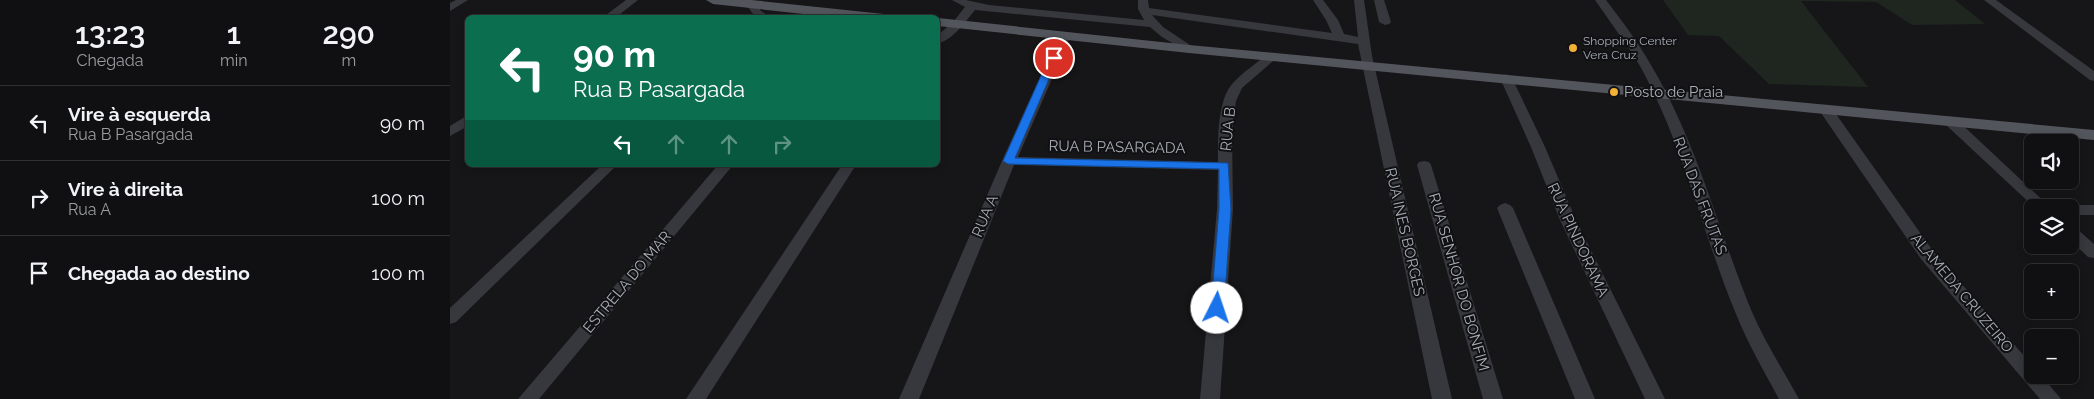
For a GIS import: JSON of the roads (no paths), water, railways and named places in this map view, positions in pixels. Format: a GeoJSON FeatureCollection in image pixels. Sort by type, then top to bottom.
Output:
{"type":"FeatureCollection","features":[{"type":"Feature","properties":{"kind":"main road"},"geometry":{"type":"LineString","coordinates":[[713,0],[751,4],[779,12],[837,15]]}},
{"type":"Feature","properties":{"kind":"main road"},"geometry":{"type":"LineString","coordinates":[[940,22],[1189,49],[2094,135]]}},
{"type":"Feature","properties":{"kind":"street"},"geometry":{"type":"LineString","coordinates":[[450,8],[463,0]]}},
{"type":"Feature","properties":{"kind":"street"},"geometry":{"type":"LineString","coordinates":[[611,15],[633,0]]}},
{"type":"Feature","properties":{"kind":"street"},"geometry":{"type":"LineString","coordinates":[[957,0],[972,6],[1153,24]]}},
{"type":"Feature","properties":{"kind":"street"},"geometry":{"type":"LineString","coordinates":[[1318,0],[1332,20],[1339,36]]}},
{"type":"Feature","properties":{"kind":"street","name":"RUA INES BORGES"},"geometry":{"type":"LineString","coordinates":[[1359,0],[1364,42],[1385,152],[1402,216],[1442,399]]}},
{"type":"Feature","properties":{"kind":"street"},"geometry":{"type":"LineString","coordinates":[[1379,0],[1385,22]]}},
{"type":"Feature","properties":{"kind":"street","name":"RUA DAS FRUTAS"},"geometry":{"type":"LineString","coordinates":[[1600,0],[1623,28],[1660,94],[1708,211],[1740,303],[1754,336],[1789,399]]}},
{"type":"Feature","properties":{"kind":"street"},"geometry":{"type":"LineString","coordinates":[[1989,0],[2094,77]]}},
{"type":"Feature","properties":{"kind":"street"},"geometry":{"type":"LineString","coordinates":[[751,4],[759,15]]}},
{"type":"Feature","properties":{"kind":"street"},"geometry":{"type":"LineString","coordinates":[[940,38],[957,24],[972,6]]}},
{"type":"Feature","properties":{"kind":"street"},"geometry":{"type":"LineString","coordinates":[[1144,6],[1339,36],[1364,42]]}},
{"type":"Feature","properties":{"kind":"street"},"geometry":{"type":"LineString","coordinates":[[1144,6],[1153,24],[1189,49]]}},
{"type":"Feature","properties":{"kind":"street","name":"RUA A"},"geometry":{"type":"LineString","coordinates":[[909,399],[1008,161],[1065,35]]}},
{"type":"Feature","properties":{"kind":"street","name":"RUA B"},"geometry":{"type":"LineString","coordinates":[[1210,399],[1225,209],[1225,131],[1230,101],[1237,86],[1273,56]]}},
{"type":"Feature","properties":{"kind":"street","name":"RUA PINDORAMA"},"geometry":{"type":"LineString","coordinates":[[1506,78],[1538,147],[1568,220],[1655,399]]}},
{"type":"Feature","properties":{"kind":"street","name":"ALAMEDA CRUZEIRO"},"geometry":{"type":"LineString","coordinates":[[1826,110],[1927,255],[2051,399]]}},
{"type":"Feature","properties":{"kind":"street"},"geometry":{"type":"LineString","coordinates":[[450,132],[465,121]]}},
{"type":"Feature","properties":{"kind":"street"},"geometry":{"type":"LineString","coordinates":[[1950,121],[2034,199]]}},
{"type":"Feature","properties":{"kind":"street","name":"RUA B PASARGADA"},"geometry":{"type":"LineString","coordinates":[[1008,161],[1224,166]]}},
{"type":"Feature","properties":{"kind":"street","name":"RUA SENHOR DO BONFIM"},"geometry":{"type":"LineString","coordinates":[[1424,165],[1493,399]]}},
{"type":"Feature","properties":{"kind":"street"},"geometry":{"type":"LineString","coordinates":[[450,318],[608,167]]}},
{"type":"Feature","properties":{"kind":"street","name":"ESTRELA DO MAR"},"geometry":{"type":"LineString","coordinates":[[528,399],[724,167]]}},
{"type":"Feature","properties":{"kind":"street"},"geometry":{"type":"LineString","coordinates":[[696,399],[848,167]]}},
{"type":"Feature","properties":{"kind":"street"},"geometry":{"type":"LineString","coordinates":[[1505,208],[1585,399]]}},
{"type":"Feature","properties":{"kind":"street"},"geometry":{"type":"LineString","coordinates":[[2079,210],[2094,210]]}},
{"type":"Feature","properties":{"kind":"street"},"geometry":{"type":"LineString","coordinates":[[2079,239],[2094,253]]}},
{"type":"Feature","properties":{"kind":"place","name":"Shopping Center Vera Cruz"},"geometry":{"type":"Point","coordinates":[1573,48]}},
{"type":"Feature","properties":{"kind":"place","name":"Posto de Praia"},"geometry":{"type":"Point","coordinates":[1614,92]}}]}
